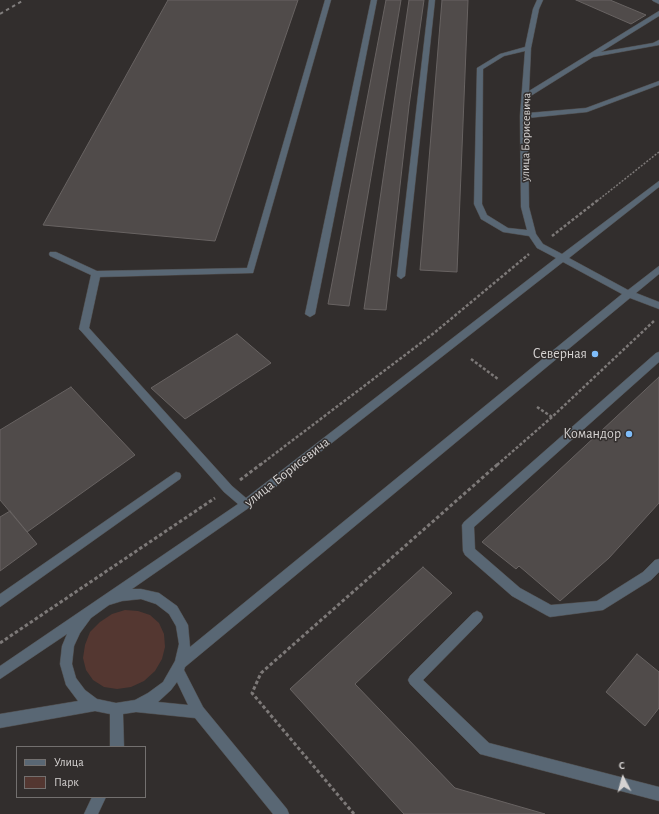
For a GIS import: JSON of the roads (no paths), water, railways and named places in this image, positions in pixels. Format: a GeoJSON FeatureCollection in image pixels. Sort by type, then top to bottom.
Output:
{"type":"FeatureCollection","features":[{"type":"Feature","properties":{"kind":"street"},"geometry":{"type":"LineString","coordinates":[[53,254],[96,274],[250,271],[328,0]]}},
{"type":"Feature","properties":{"kind":"street"},"geometry":{"type":"LineString","coordinates":[[310,314],[374,0]]}},
{"type":"Feature","properties":{"kind":"street"},"geometry":{"type":"LineString","coordinates":[[401,276],[432,0]]}},
{"type":"Feature","properties":{"kind":"street","name":"улица Борисевича"},"geometry":{"type":"LineString","coordinates":[[540,0],[536,9],[528,48],[524,116],[526,207],[532,234],[540,246],[564,258]]}},
{"type":"Feature","properties":{"kind":"street"},"geometry":{"type":"LineString","coordinates":[[655,0],[659,2]]}},
{"type":"Feature","properties":{"kind":"street"},"geometry":{"type":"LineString","coordinates":[[526,96],[659,12]]}},
{"type":"Feature","properties":{"kind":"street"},"geometry":{"type":"LineString","coordinates":[[588,56],[658,44]]}},
{"type":"Feature","properties":{"kind":"street"},"geometry":{"type":"LineString","coordinates":[[528,48],[502,55],[480,68],[478,204],[484,217],[506,230],[532,234]]}},
{"type":"Feature","properties":{"kind":"street"},"geometry":{"type":"LineString","coordinates":[[524,116],[587,110],[659,83]]}},
{"type":"Feature","properties":{"kind":"street","name":"улица Борисевича"},"geometry":{"type":"LineString","coordinates":[[0,672],[246,504],[659,183]]}},
{"type":"Feature","properties":{"kind":"street"},"geometry":{"type":"LineString","coordinates":[[564,258],[629,294],[659,306]]}},
{"type":"Feature","properties":{"kind":"street"},"geometry":{"type":"LineString","coordinates":[[179,667],[659,270]]}},
{"type":"Feature","properties":{"kind":"street"},"geometry":{"type":"LineString","coordinates":[[96,274],[84,329],[228,489],[246,504]]}},
{"type":"Feature","properties":{"kind":"street"},"geometry":{"type":"LineString","coordinates":[[659,356],[468,525],[469,551],[516,592],[550,611],[599,606],[647,576],[659,564]]}},
{"type":"Feature","properties":{"kind":"street"},"geometry":{"type":"LineString","coordinates":[[0,600],[176,476]]}},
{"type":"Feature","properties":{"kind":"street"},"geometry":{"type":"LineString","coordinates":[[136,706],[153,698],[167,686],[179,667],[185,644],[182,625],[173,610],[159,599],[141,594],[122,595],[102,602],[87,614],[75,629],[68,646],[66,664],[70,680],[80,695],[95,704],[116,709],[136,706],[198,712]]}},
{"type":"Feature","properties":{"kind":"street"},"geometry":{"type":"LineString","coordinates":[[477,617],[414,680],[485,749],[659,794]]}},
{"type":"Feature","properties":{"kind":"street"},"geometry":{"type":"LineString","coordinates":[[179,667],[198,712],[282,814]]}},
{"type":"Feature","properties":{"kind":"street"},"geometry":{"type":"LineString","coordinates":[[0,721],[95,704]]}},
{"type":"Feature","properties":{"kind":"street"},"geometry":{"type":"LineString","coordinates":[[116,709],[117,746]]}},
{"type":"Feature","properties":{"kind":"street"},"geometry":{"type":"LineString","coordinates":[[91,814],[99,798]]}},
{"type":"Feature","properties":{"kind":"railway"},"geometry":{"type":"LineString","coordinates":[[0,14],[24,0]]}},
{"type":"Feature","properties":{"kind":"place","name":"Северная"},"geometry":{"type":"Point","coordinates":[595,354]}},
{"type":"Feature","properties":{"kind":"place","name":"Командор"},"geometry":{"type":"Point","coordinates":[629,434]}}]}
